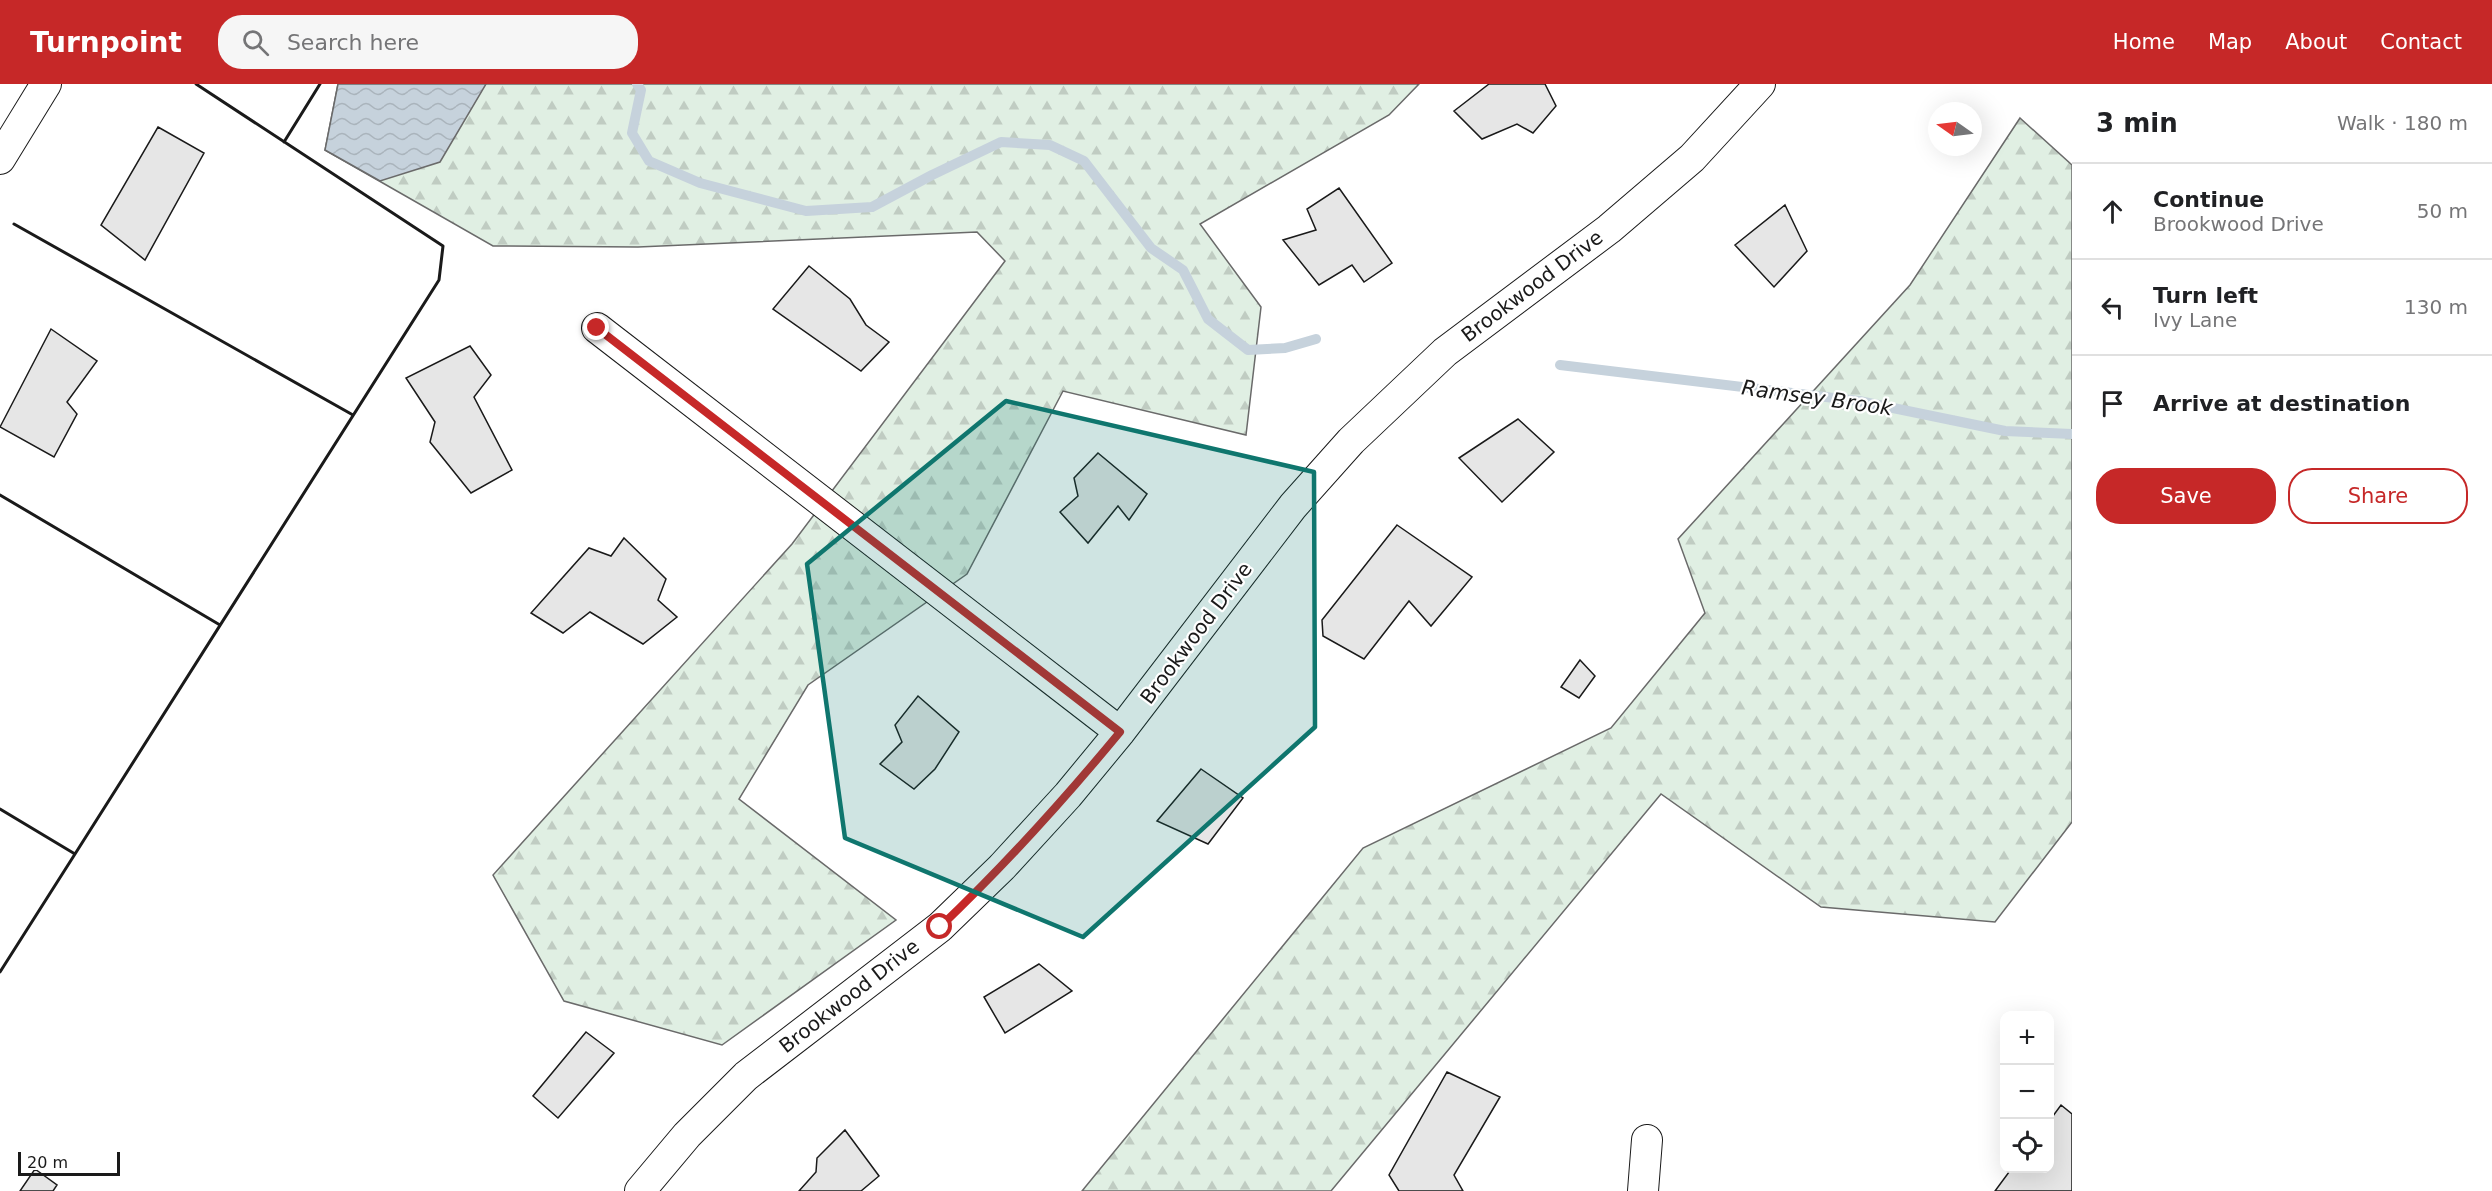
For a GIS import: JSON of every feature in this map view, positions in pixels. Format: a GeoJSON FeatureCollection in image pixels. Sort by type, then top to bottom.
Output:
{"type":"FeatureCollection","features":[{"type":"Feature","properties":{"kind":"street"},"geometry":{"type":"LineString","coordinates":[[0,159],[46,84]]}},
{"type":"Feature","properties":{"kind":"street","name":"Brookwood Drive"},"geometry":{"type":"LineString","coordinates":[[640,1191],[687,1135],[746,1076],[940,927],[994,874],[1068,795],[1120,732],[1293,506],[1351,441],[1445,352],[1609,229],[1692,158],[1760,84]]}},
{"type":"Feature","properties":{"kind":"street"},"geometry":{"type":"LineString","coordinates":[[597,328],[1120,732]]}},
{"type":"Feature","properties":{"kind":"street"},"geometry":{"type":"LineString","coordinates":[[1642,1191],[1647,1140]]}},
{"type":"Feature","properties":{"kind":"highlighted area"},"geometry":{"type":"Polygon","coordinates":[[[1006,401],[1314,472],[1315,727],[1083,937],[845,838],[807,564],[1006,401]]]}},
{"type":"Feature","properties":{"kind":"green space"},"geometry":{"type":"Polygon","coordinates":[[[338,84],[1419,84],[1389,115],[1200,224],[1261,307],[1246,435],[1063,391],[967,574],[808,685],[739,799],[896,920],[722,1045],[564,1001],[493,875],[792,544],[1005,261],[977,232],[638,247],[493,246],[325,150],[338,84]]]}},
{"type":"Feature","properties":{"kind":"green space"},"geometry":{"type":"Polygon","coordinates":[[[2020,118],[2072,165],[2072,822],[1995,922],[1821,907],[1661,794],[1331,1191],[1082,1191],[1363,848],[1611,728],[1705,613],[1678,539],[1910,285],[2020,118]]]}},
{"type":"Feature","properties":{"kind":"water"},"geometry":{"type":"Polygon","coordinates":[[[338,84],[486,84],[440,162],[380,181],[325,150],[338,84]]]}},
{"type":"Feature","properties":{"kind":"building"},"geometry":{"type":"Polygon","coordinates":[[[1489,84],[1545,84],[1556,106],[1533,133],[1517,124],[1482,139],[1454,111],[1489,84]]]}},
{"type":"Feature","properties":{"kind":"building"},"geometry":{"type":"Polygon","coordinates":[[[158,127],[204,153],[145,260],[101,225],[158,127]]]}},
{"type":"Feature","properties":{"kind":"building"},"geometry":{"type":"Polygon","coordinates":[[[1339,188],[1392,263],[1364,282],[1352,265],[1319,285],[1283,240],[1316,230],[1307,209],[1339,188]]]}},
{"type":"Feature","properties":{"kind":"building"},"geometry":{"type":"Polygon","coordinates":[[[1785,205],[1807,251],[1774,287],[1735,245],[1785,205]]]}},
{"type":"Feature","properties":{"kind":"building"},"geometry":{"type":"Polygon","coordinates":[[[809,266],[850,299],[866,325],[889,342],[861,371],[773,309],[809,266]]]}},
{"type":"Feature","properties":{"kind":"building"},"geometry":{"type":"Polygon","coordinates":[[[51,329],[97,361],[67,402],[77,414],[54,457],[0,427],[51,329]]]}},
{"type":"Feature","properties":{"kind":"building"},"geometry":{"type":"Polygon","coordinates":[[[470,346],[491,375],[474,397],[512,470],[471,493],[430,442],[435,422],[406,378],[470,346]]]}},
{"type":"Feature","properties":{"kind":"building"},"geometry":{"type":"Polygon","coordinates":[[[1518,419],[1554,452],[1502,502],[1459,458],[1518,419]]]}},
{"type":"Feature","properties":{"kind":"building"},"geometry":{"type":"Polygon","coordinates":[[[1098,453],[1147,494],[1129,520],[1118,506],[1088,543],[1060,512],[1078,496],[1074,478],[1098,453]]]}},
{"type":"Feature","properties":{"kind":"building"},"geometry":{"type":"Polygon","coordinates":[[[1397,525],[1472,577],[1431,626],[1409,601],[1364,659],[1323,636],[1322,620],[1397,525]]]}},
{"type":"Feature","properties":{"kind":"building"},"geometry":{"type":"Polygon","coordinates":[[[624,538],[666,579],[658,600],[677,617],[643,644],[590,612],[563,633],[531,613],[589,548],[611,556],[624,538]]]}},
{"type":"Feature","properties":{"kind":"building"},"geometry":{"type":"Polygon","coordinates":[[[1580,660],[1595,676],[1579,698],[1561,687],[1580,660]]]}},
{"type":"Feature","properties":{"kind":"building"},"geometry":{"type":"Polygon","coordinates":[[[918,696],[959,732],[935,769],[914,789],[880,764],[902,742],[895,725],[918,696]]]}},
{"type":"Feature","properties":{"kind":"building"},"geometry":{"type":"Polygon","coordinates":[[[1201,769],[1243,798],[1208,844],[1157,821],[1201,769]]]}},
{"type":"Feature","properties":{"kind":"building"},"geometry":{"type":"Polygon","coordinates":[[[1039,964],[1072,991],[1005,1033],[984,997],[1039,964]]]}},
{"type":"Feature","properties":{"kind":"building"},"geometry":{"type":"Polygon","coordinates":[[[586,1032],[614,1053],[558,1118],[533,1096],[586,1032]]]}},
{"type":"Feature","properties":{"kind":"building"},"geometry":{"type":"Polygon","coordinates":[[[1447,1072],[1500,1097],[1454,1175],[1463,1191],[1399,1191],[1389,1175],[1447,1072]]]}},
{"type":"Feature","properties":{"kind":"building"},"geometry":{"type":"Polygon","coordinates":[[[2061,1105],[2072,1114],[2072,1191],[1995,1191],[2008,1173],[2054,1173],[2054,1115],[2061,1105]]]}},
{"type":"Feature","properties":{"kind":"building"},"geometry":{"type":"Polygon","coordinates":[[[845,1130],[879,1176],[861,1191],[799,1191],[816,1172],[817,1158],[845,1130]]]}},
{"type":"Feature","properties":{"kind":"building"},"geometry":{"type":"Polygon","coordinates":[[[35,1169],[57,1185],[53,1191],[20,1191],[35,1169]]]}},
{"type":"Feature","properties":{"kind":"waterway","name":"Ramsey Brook"},"geometry":{"type":"LineString","coordinates":[[637,84],[641,90],[632,133],[649,161],[700,183],[806,211],[872,207],[1001,142],[1050,145],[1084,161],[1151,248],[1183,270],[1208,319],[1248,350],[1285,348],[1316,339]]}},
{"type":"Feature","properties":{"kind":"waterway","name":"Ramsey Brook"},"geometry":{"type":"LineString","coordinates":[[1560,365],[1859,401],[2005,431],[2072,434]]}},
{"type":"Feature","properties":{"kind":"wall"},"geometry":{"type":"LineString","coordinates":[[0,809],[75,854],[439,280],[443,246],[196,84]]}},
{"type":"Feature","properties":{"kind":"wall"},"geometry":{"type":"LineString","coordinates":[[284,142],[320,84]]}},
{"type":"Feature","properties":{"kind":"wall"},"geometry":{"type":"LineString","coordinates":[[14,224],[353,415]]}},
{"type":"Feature","properties":{"kind":"wall"},"geometry":{"type":"LineString","coordinates":[[0,495],[220,625]]}},
{"type":"Feature","properties":{"kind":"wall"},"geometry":{"type":"LineString","coordinates":[[0,972],[75,854]]}},
{"type":"Feature","properties":{"kind":"route"},"geometry":{"type":"LineString","coordinates":[[597,328],[1120,732],[1068,795],[1002,867],[940,927]]}}]}
